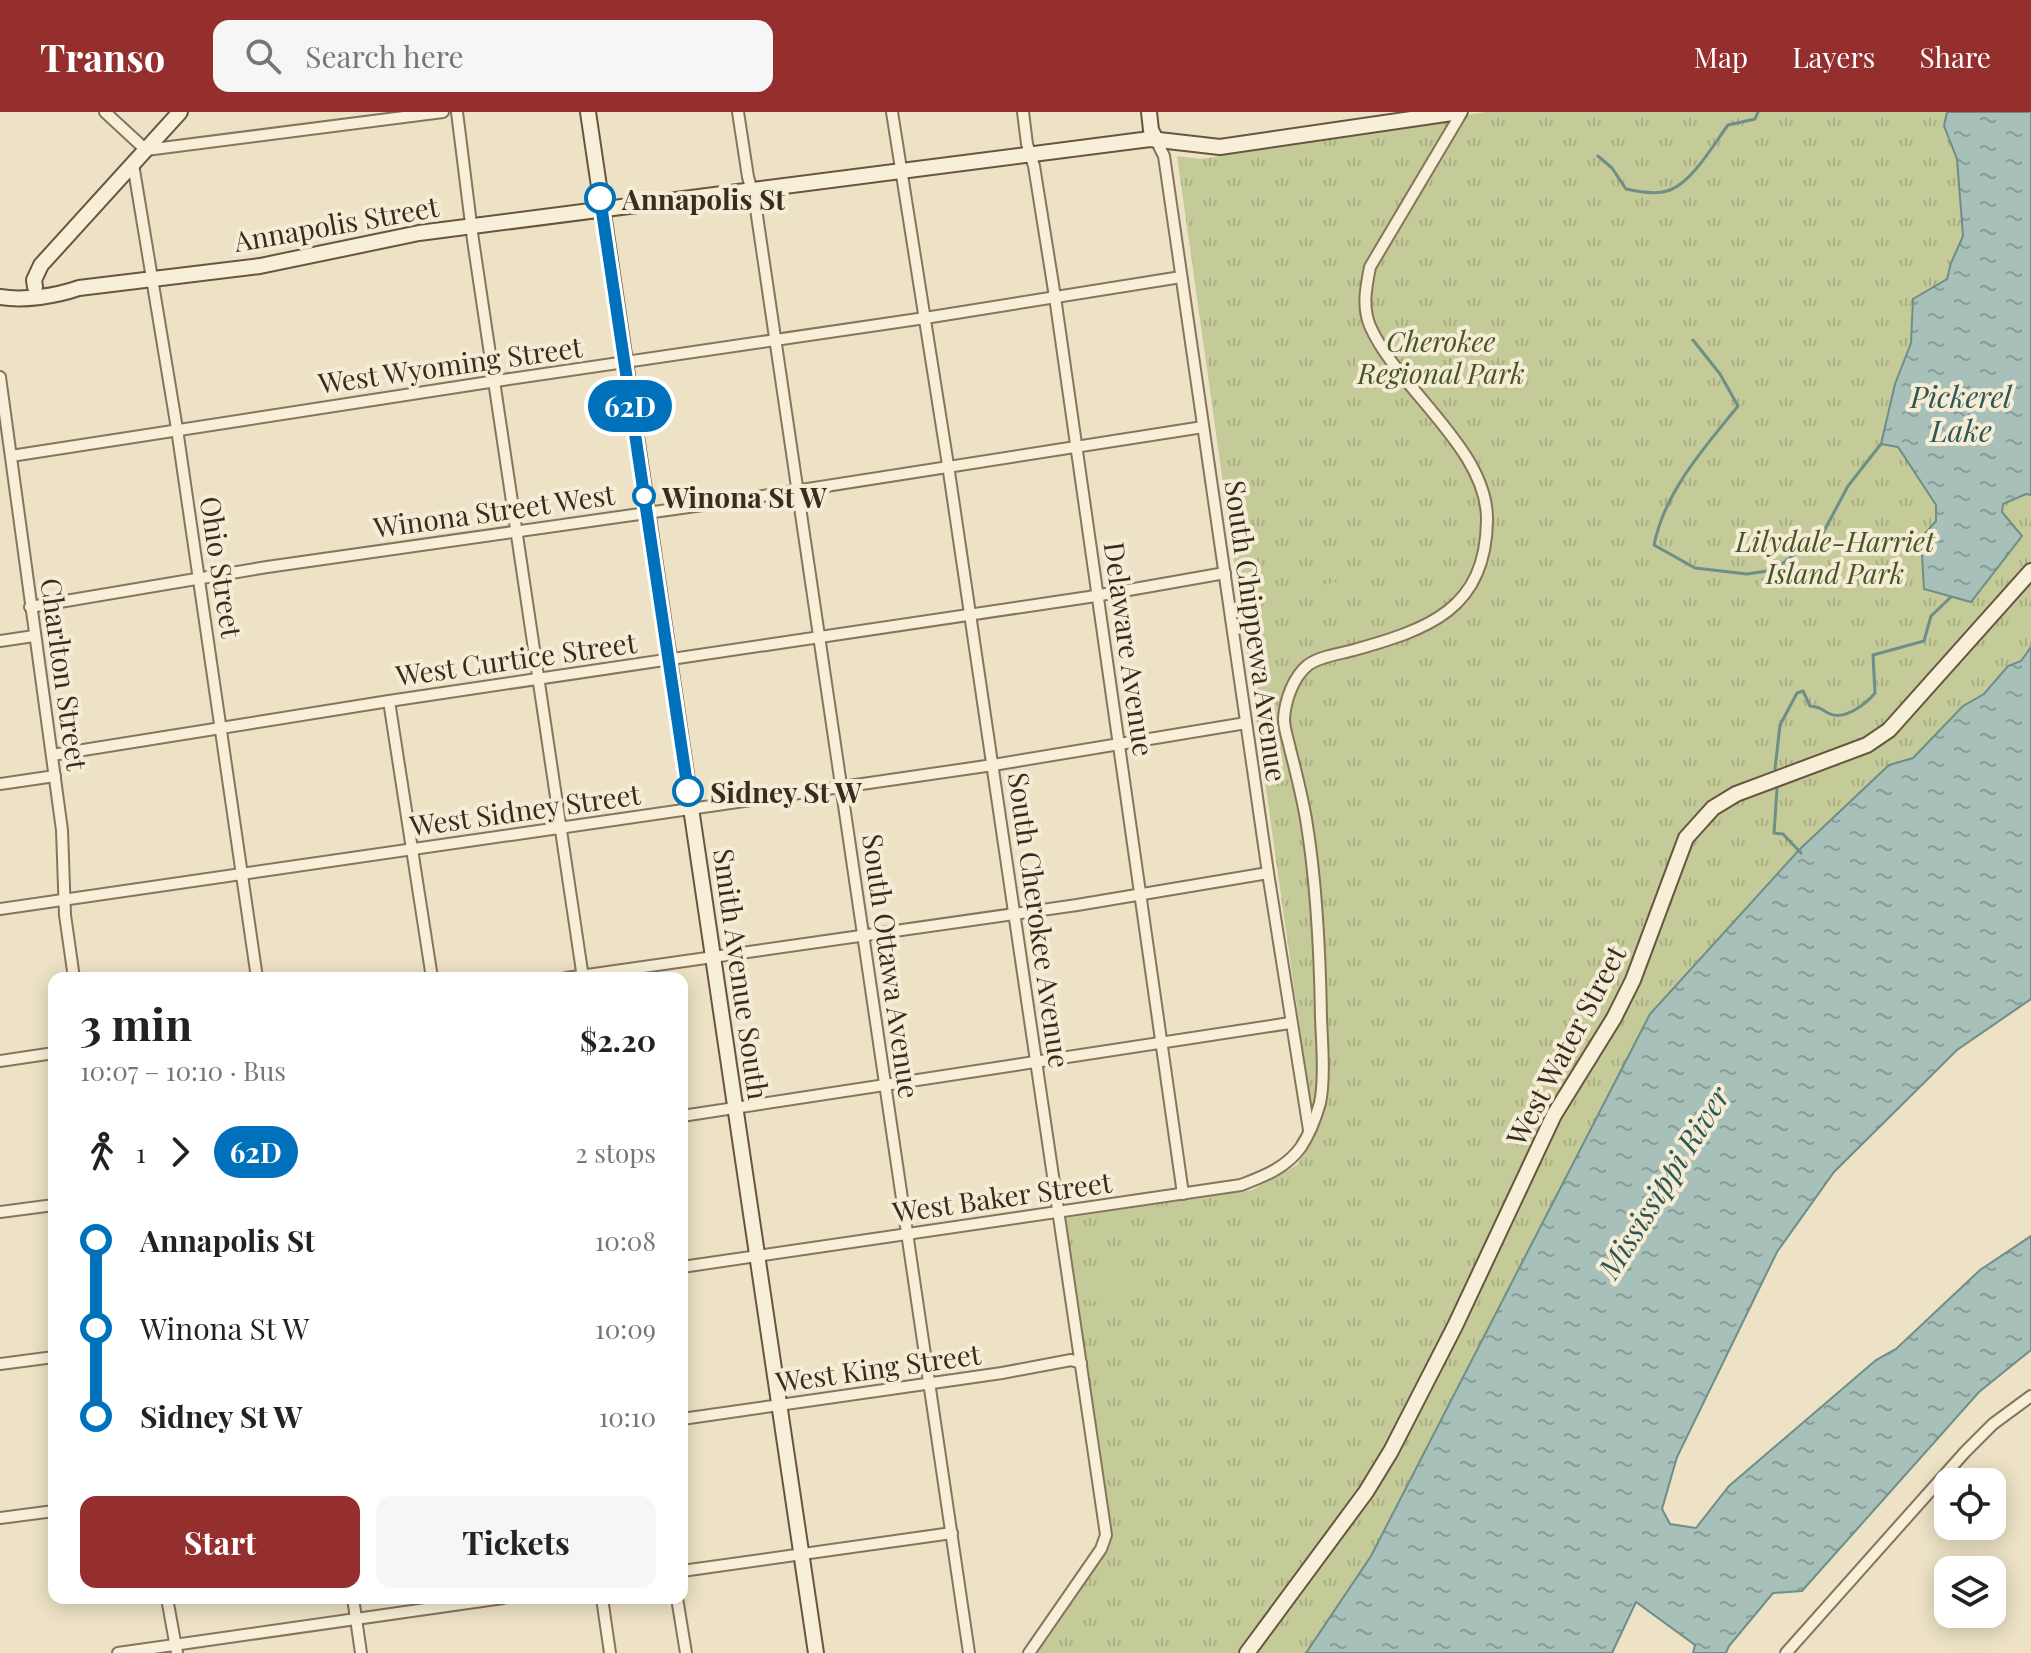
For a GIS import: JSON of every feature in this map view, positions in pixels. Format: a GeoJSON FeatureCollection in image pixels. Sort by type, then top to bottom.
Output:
{"type":"FeatureCollection","features":[{"type":"Feature","properties":{"kind":"street"},"geometry":{"type":"LineString","coordinates":[[105,112],[146,150]]}},
{"type":"Feature","properties":{"kind":"street"},"geometry":{"type":"LineString","coordinates":[[35,287],[34,280],[41,265],[180,112]]}},
{"type":"Feature","properties":{"kind":"street"},"geometry":{"type":"LineString","coordinates":[[146,150],[443,112]]}},
{"type":"Feature","properties":{"kind":"street"},"geometry":{"type":"LineString","coordinates":[[457,112],[471,226],[582,972]]}},
{"type":"Feature","properties":{"kind":"street","name":"Smith Avenue South"},"geometry":{"type":"LineString","coordinates":[[588,112],[816,1653]]}},
{"type":"Feature","properties":{"kind":"street","name":"South Ottawa Avenue"},"geometry":{"type":"LineString","coordinates":[[738,112],[797,488],[969,1653]]}},
{"type":"Feature","properties":{"kind":"street","name":"South Cherokee Avenue"},"geometry":{"type":"LineString","coordinates":[[892,112],[948,465],[1106,1535],[1101,1549],[1029,1653]]}},
{"type":"Feature","properties":{"kind":"street","name":"Delaware Avenue"},"geometry":{"type":"LineString","coordinates":[[1023,112],[1055,297],[1183,1194]]}},
{"type":"Feature","properties":{"kind":"street"},"geometry":{"type":"LineString","coordinates":[[1149,112],[1155,138]]}},
{"type":"Feature","properties":{"kind":"street"},"geometry":{"type":"LineString","coordinates":[[1309,1132],[1320,1101],[1319,948],[1313,868],[1284,721],[1288,695],[1308,665],[1413,632],[1444,616],[1475,579],[1485,551],[1487,513],[1482,490],[1471,466],[1385,352],[1369,325],[1364,296],[1370,267],[1460,112]]}},
{"type":"Feature","properties":{"kind":"street","name":"Annapolis Street"},"geometry":{"type":"LineString","coordinates":[[0,294],[13,298],[65,293],[79,288],[260,266],[398,236],[1155,138],[1220,147],[1460,112]]}},
{"type":"Feature","properties":{"kind":"street","name":"South Chippewa Avenue"},"geometry":{"type":"LineString","coordinates":[[1155,138],[1163,151],[1290,1023],[1309,1132]]}},
{"type":"Feature","properties":{"kind":"street","name":"Ohio Street"},"geometry":{"type":"LineString","coordinates":[[133,164],[177,429],[256,972]]}},
{"type":"Feature","properties":{"kind":"street","name":"West Wyoming Street"},"geometry":{"type":"LineString","coordinates":[[11,456],[1181,277]]}},
{"type":"Feature","properties":{"kind":"street","name":"Annapolis Street"},"geometry":{"type":"LineString","coordinates":[[0,294],[64,283],[79,288]]}},
{"type":"Feature","properties":{"kind":"street","name":"Charlton Street"},"geometry":{"type":"LineString","coordinates":[[0,377],[62,830],[65,915],[73,972]]}},
{"type":"Feature","properties":{"kind":"street","name":"Winona Street West"},"geometry":{"type":"LineString","coordinates":[[30,607],[267,567],[724,502],[797,488],[1203,427]]}},
{"type":"Feature","properties":{"kind":"street","name":"West Water Street"},"geometry":{"type":"LineString","coordinates":[[1247,1653],[1366,1492],[1391,1451],[1455,1326],[1554,1115],[1614,1018],[1633,980],[1686,838],[1713,808],[1736,794],[1867,745],[1889,730],[2031,571]]}},
{"type":"Feature","properties":{"kind":"street","name":"West Curtice Street"},"geometry":{"type":"LineString","coordinates":[[52,755],[1225,573]]}},
{"type":"Feature","properties":{"kind":"street"},"geometry":{"type":"LineString","coordinates":[[0,641],[34,636]]}},
{"type":"Feature","properties":{"kind":"street"},"geometry":{"type":"LineString","coordinates":[[389,701],[431,972]]}},
{"type":"Feature","properties":{"kind":"street","name":"West Sidney Street"},"geometry":{"type":"LineString","coordinates":[[0,909],[993,765],[1246,723]]}},
{"type":"Feature","properties":{"kind":"street"},"geometry":{"type":"LineString","coordinates":[[0,784],[55,776]]}},
{"type":"Feature","properties":{"kind":"street"},"geometry":{"type":"LineString","coordinates":[[617,972],[1142,895],[1268,873]]}},
{"type":"Feature","properties":{"kind":"street"},"geometry":{"type":"LineString","coordinates":[[688,1115],[1290,1023]]}},
{"type":"Feature","properties":{"kind":"street"},"geometry":{"type":"LineString","coordinates":[[0,1061],[48,1054]]}},
{"type":"Feature","properties":{"kind":"street","name":"West Baker Street"},"geometry":{"type":"LineString","coordinates":[[688,1266],[1241,1185],[1269,1174],[1289,1161],[1303,1145],[1309,1132]]}},
{"type":"Feature","properties":{"kind":"street"},"geometry":{"type":"LineString","coordinates":[[0,1212],[48,1206]]}},
{"type":"Feature","properties":{"kind":"street"},"geometry":{"type":"LineString","coordinates":[[0,1364],[48,1358]]}},
{"type":"Feature","properties":{"kind":"street","name":"West King Street"},"geometry":{"type":"LineString","coordinates":[[688,1418],[930,1384],[1071,1360],[1081,1363]]}},
{"type":"Feature","properties":{"kind":"street"},"geometry":{"type":"LineString","coordinates":[[1786,1653],[1979,1437],[2031,1396]]}},
{"type":"Feature","properties":{"kind":"street"},"geometry":{"type":"LineString","coordinates":[[0,1518],[48,1512]]}},
{"type":"Feature","properties":{"kind":"street"},"geometry":{"type":"LineString","coordinates":[[688,1570],[952,1533]]}},
{"type":"Feature","properties":{"kind":"street"},"geometry":{"type":"LineString","coordinates":[[168,1604],[176,1649]]}},
{"type":"Feature","properties":{"kind":"street"},"geometry":{"type":"LineString","coordinates":[[354,1604],[361,1653]]}},
{"type":"Feature","properties":{"kind":"street"},"geometry":{"type":"LineString","coordinates":[[118,1653],[176,1649],[463,1604]]}},
{"type":"Feature","properties":{"kind":"street"},"geometry":{"type":"LineString","coordinates":[[603,1604],[610,1653]]}},
{"type":"Feature","properties":{"kind":"street"},"geometry":{"type":"LineString","coordinates":[[678,1604],[686,1653]]}},
{"type":"Feature","properties":{"kind":"green space","name":"Cherokee Regional Park"},"geometry":{"type":"Polygon","coordinates":[[[1485,112],[2031,112],[2031,647],[2021,661],[2007,666],[1984,694],[1963,706],[1913,758],[1889,765],[1799,850],[1650,1014],[1371,1556],[1306,1653],[1037,1653],[1112,1537],[1065,1218],[1252,1190],[1297,1165],[1315,1137],[1177,156],[1201,159],[1485,112]]]}},
{"type":"Feature","properties":{"kind":"green space"},"geometry":{"type":"Polygon","coordinates":[[[1336,582],[1343,609],[1326,613],[1320,586],[1336,582]]]}},
{"type":"Feature","properties":{"kind":"green space"},"geometry":{"type":"Polygon","coordinates":[[[1120,1264],[1125,1297],[1109,1299],[1105,1266],[1120,1264]]]}},
{"type":"Feature","properties":{"kind":"green space"},"geometry":{"type":"Polygon","coordinates":[[[1101,1267],[1105,1299],[1090,1302],[1085,1269],[1101,1267]]]}},
{"type":"Feature","properties":{"kind":"water","name":"Pickerel Lake"},"geometry":{"type":"Polygon","coordinates":[[[1947,112],[2031,112],[2031,495],[2026,494],[2003,504],[2002,512],[2022,536],[1971,602],[1924,589],[1921,538],[1936,521],[1936,505],[1898,447],[1881,444],[1895,384],[1911,343],[1913,299],[1947,279],[1963,236],[1957,159],[1944,126],[1947,112]]]}},
{"type":"Feature","properties":{"kind":"water","name":"Mississippi River"},"geometry":{"type":"Polygon","coordinates":[[[2031,647],[2031,999],[1957,1050],[1834,1172],[1777,1252],[1677,1457],[1662,1509],[1670,1524],[1696,1528],[1729,1486],[1876,1360],[1896,1349],[1980,1270],[2031,1236],[2031,1350],[1979,1392],[1802,1591],[1773,1593],[1726,1653],[1693,1653],[1695,1645],[1636,1602],[1612,1653],[1306,1653],[1371,1556],[1650,1014],[1799,850],[1889,765],[1913,758],[1963,706],[1984,694],[2008,666],[2021,661],[2031,647]]]}},
{"type":"Feature","properties":{"kind":"waterway"},"geometry":{"type":"LineString","coordinates":[[1598,156],[1612,168],[1626,189],[1665,192],[1678,186],[1694,171],[1728,125],[1755,119],[1758,112]]}},
{"type":"Feature","properties":{"kind":"waterway"},"geometry":{"type":"LineString","coordinates":[[1693,340],[1720,374],[1738,406],[1687,471],[1659,525],[1654,545],[1695,568],[1747,574],[1774,570],[1823,533],[1848,486],[1881,444]]}},
{"type":"Feature","properties":{"kind":"waterway"},"geometry":{"type":"LineString","coordinates":[[1775,769],[1780,725],[1797,693],[1803,691],[1810,706],[1834,715],[1847,714],[1860,707],[1875,693],[1873,655],[1924,641],[1931,616],[1951,597]]}},
{"type":"Feature","properties":{"kind":"waterway"},"geometry":{"type":"LineString","coordinates":[[1777,789],[1774,833],[1783,834],[1801,853]]}},
{"type":"Feature","properties":{"kind":"bus line","name":"62D"},"geometry":{"type":"LineString","coordinates":[[600,198],[688,791]]}},
{"type":"Feature","properties":{"kind":"place","name":"Annapolis St"},"geometry":{"type":"Point","coordinates":[600,198]}},
{"type":"Feature","properties":{"kind":"place","name":"Winona St W"},"geometry":{"type":"Point","coordinates":[644,496]}},
{"type":"Feature","properties":{"kind":"place","name":"Sidney St W"},"geometry":{"type":"Point","coordinates":[688,791]}},
{"type":"Feature","properties":{"kind":"park label","name":"Lilydale-Harriet Island Park"},"geometry":{"type":"Point","coordinates":[1835,556]}}]}
